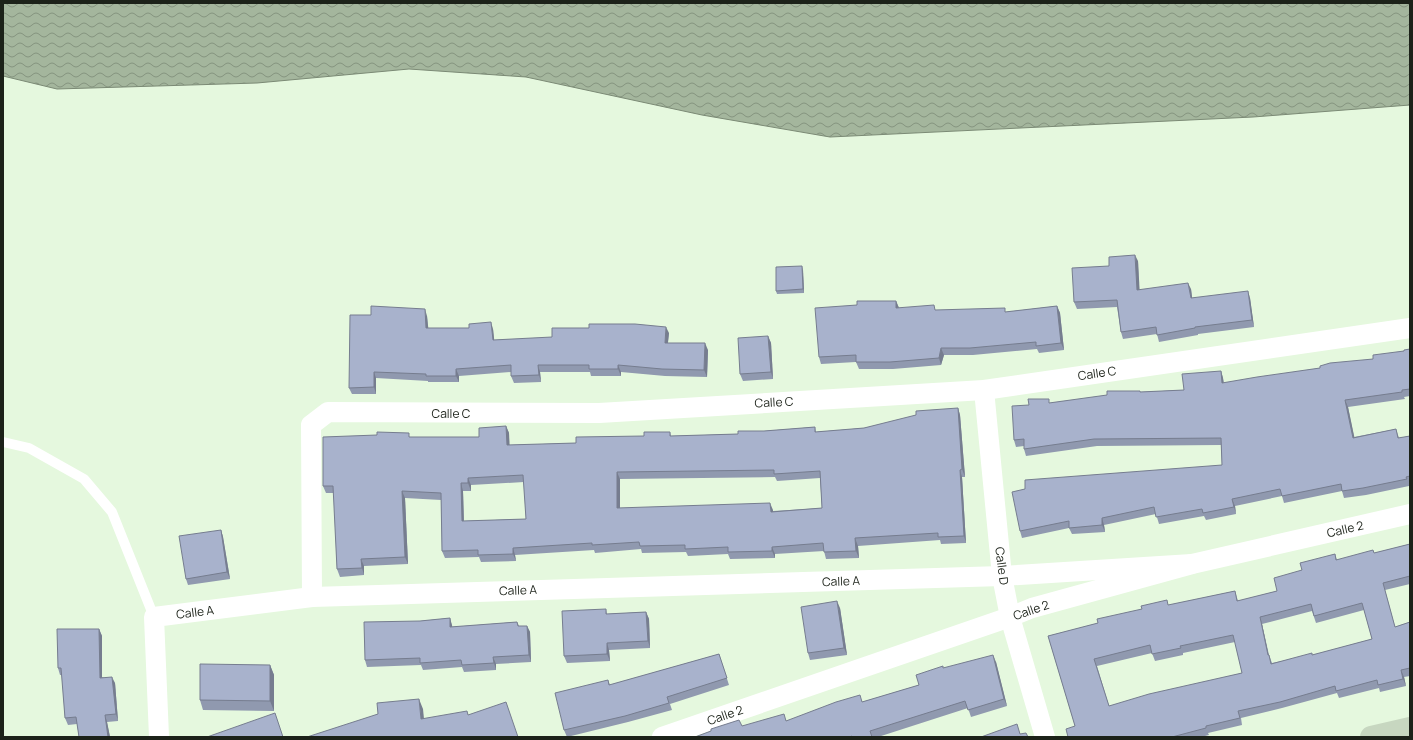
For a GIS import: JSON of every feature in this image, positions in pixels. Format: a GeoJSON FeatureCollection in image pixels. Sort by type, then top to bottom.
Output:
{"type":"FeatureCollection","features":[{"type":"Feature","properties":{"kind":"street","name":"Calle C"},"geometry":{"type":"LineString","coordinates":[[312,597],[311,425],[328,412],[599,413],[984,390],[1410,328]]}},
{"type":"Feature","properties":{"kind":"street","name":"Calle D"},"geometry":{"type":"LineString","coordinates":[[984,390],[1002,576],[1010,617],[1045,737]]}},
{"type":"Feature","properties":{"kind":"street","name":"Calle 2"},"geometry":{"type":"LineString","coordinates":[[662,737],[1010,617],[1032,608],[1192,564],[1410,514]]}},
{"type":"Feature","properties":{"kind":"street","name":"Calle A"},"geometry":{"type":"LineString","coordinates":[[154,617],[312,597],[1002,576],[1192,564]]}},
{"type":"Feature","properties":{"kind":"street"},"geometry":{"type":"LineString","coordinates":[[154,617],[159,737]]}},
{"type":"Feature","properties":{"kind":"street"},"geometry":{"type":"LineString","coordinates":[[1371,737],[1410,728]]}},
{"type":"Feature","properties":{"kind":"lane"},"geometry":{"type":"LineString","coordinates":[[3,442],[29,448],[84,479],[112,512],[154,617]]}},
{"type":"Feature","properties":{"kind":"water"},"geometry":{"type":"Polygon","coordinates":[[[3,3],[1410,3],[1410,105],[1253,117],[830,137],[702,115],[526,77],[409,69],[257,83],[57,89],[3,76],[3,3]]]}},
{"type":"Feature","properties":{"kind":"building"},"geometry":{"type":"Polygon","coordinates":[[[1135,255],[1137,290],[1188,283],[1191,298],[1248,291],[1252,320],[1195,327],[1157,335],[1156,327],[1121,332],[1117,300],[1074,302],[1072,268],[1109,266],[1109,257],[1135,255]]]}},
{"type":"Feature","properties":{"kind":"building"},"geometry":{"type":"Polygon","coordinates":[[[802,266],[803,289],[776,291],[776,267],[802,266]]]}},
{"type":"Feature","properties":{"kind":"building"},"geometry":{"type":"Polygon","coordinates":[[[857,301],[896,301],[896,308],[934,305],[935,310],[1005,308],[1005,312],[1057,306],[1061,343],[1036,346],[1036,342],[970,348],[941,348],[939,358],[890,362],[856,362],[856,355],[819,357],[815,308],[857,305],[857,301]]]}},
{"type":"Feature","properties":{"kind":"building"},"geometry":{"type":"Polygon","coordinates":[[[371,306],[425,309],[426,328],[469,328],[469,324],[491,322],[493,340],[552,337],[552,328],[589,328],[589,324],[635,324],[666,327],[665,343],[705,343],[704,370],[662,369],[618,365],[618,369],[589,369],[589,365],[538,365],[539,375],[511,376],[511,365],[456,369],[456,376],[426,376],[426,374],[374,372],[374,387],[349,388],[350,315],[371,315],[371,306]]]}},
{"type":"Feature","properties":{"kind":"building"},"geometry":{"type":"Polygon","coordinates":[[[768,336],[771,372],[740,374],[738,338],[768,336]]]}},
{"type":"Feature","properties":{"kind":"building"},"geometry":{"type":"Polygon","coordinates":[[[1410,349],[1410,389],[1402,390],[1402,392],[1345,400],[1353,438],[1396,429],[1398,438],[1410,436],[1410,476],[1406,477],[1407,479],[1342,491],[1341,484],[1282,496],[1280,489],[1232,499],[1234,507],[1203,513],[1202,509],[1156,517],[1154,507],[1102,518],[1102,525],[1069,528],[1069,521],[1020,531],[1012,492],[1025,489],[1025,480],[1222,465],[1221,438],[1094,439],[1024,449],[1024,439],[1014,440],[1012,406],[1029,405],[1028,399],[1049,399],[1049,403],[1107,395],[1107,391],[1140,392],[1184,390],[1182,374],[1221,371],[1222,383],[1320,368],[1320,366],[1330,363],[1373,359],[1373,355],[1410,349]]]}},
{"type":"Feature","properties":{"kind":"building"},"geometry":{"type":"Polygon","coordinates":[[[958,408],[964,536],[938,537],[938,533],[855,538],[856,551],[824,552],[823,543],[772,547],[772,551],[728,552],[728,547],[685,549],[685,545],[640,546],[639,542],[592,545],[592,543],[513,548],[513,554],[478,555],[478,550],[442,551],[441,493],[402,491],[405,557],[361,559],[362,568],[337,569],[333,486],[323,486],[323,437],[377,435],[377,432],[409,433],[409,437],[479,437],[479,428],[506,426],[507,445],[576,443],[576,437],[644,436],[644,432],[670,432],[670,436],[738,434],[738,431],[764,431],[815,427],[815,432],[864,428],[916,415],[916,411],[958,408]],[[774,470],[617,472],[617,508],[770,503],[771,512],[822,508],[820,471],[774,474],[774,470]],[[523,475],[468,478],[468,483],[461,483],[462,521],[526,519],[523,475]]]}},
{"type":"Feature","properties":{"kind":"building"},"geometry":{"type":"Polygon","coordinates":[[[221,530],[227,572],[186,579],[179,536],[221,530]]]}},
{"type":"Feature","properties":{"kind":"building"},"geometry":{"type":"Polygon","coordinates":[[[1410,544],[1410,576],[1383,583],[1395,627],[1410,622],[1410,668],[1401,670],[1403,679],[1378,685],[1377,680],[1336,691],[1335,686],[1280,702],[1238,711],[1240,718],[1206,726],[1206,728],[1172,737],[1068,737],[1066,729],[1075,726],[1048,636],[1098,623],[1097,619],[1142,609],[1141,606],[1167,600],[1168,605],[1235,591],[1237,601],[1277,591],[1274,578],[1302,570],[1300,563],[1335,554],[1336,560],[1373,550],[1374,553],[1410,544]],[[1362,603],[1314,616],[1311,604],[1260,617],[1271,664],[1372,639],[1362,603]],[[1233,635],[1180,646],[1181,648],[1152,654],[1150,645],[1094,659],[1109,706],[1149,694],[1242,673],[1233,635]]]}},
{"type":"Feature","properties":{"kind":"building"},"geometry":{"type":"Polygon","coordinates":[[[837,601],[844,648],[808,653],[801,607],[837,601]]]}},
{"type":"Feature","properties":{"kind":"building"},"geometry":{"type":"Polygon","coordinates":[[[606,609],[606,614],[646,612],[648,641],[607,643],[607,654],[564,656],[562,611],[606,609]]]}},
{"type":"Feature","properties":{"kind":"building"},"geometry":{"type":"Polygon","coordinates":[[[450,618],[450,627],[517,622],[518,626],[527,626],[529,655],[493,657],[494,663],[462,665],[461,660],[420,663],[420,658],[365,660],[364,622],[420,621],[450,618]]]}},
{"type":"Feature","properties":{"kind":"building"},"geometry":{"type":"Polygon","coordinates":[[[57,629],[99,629],[100,678],[112,677],[116,714],[105,715],[108,737],[79,737],[76,717],[65,718],[61,668],[58,668],[57,629]]]}},
{"type":"Feature","properties":{"kind":"building"},"geometry":{"type":"Polygon","coordinates":[[[719,654],[727,678],[667,697],[669,703],[625,716],[564,730],[555,693],[608,680],[609,685],[719,654]]]}},
{"type":"Feature","properties":{"kind":"building"},"geometry":{"type":"Polygon","coordinates":[[[993,655],[1004,699],[968,710],[965,701],[870,731],[872,737],[695,737],[711,731],[711,729],[739,720],[742,726],[784,714],[786,721],[836,702],[860,695],[862,702],[919,685],[916,675],[943,666],[943,668],[993,655]]]}},
{"type":"Feature","properties":{"kind":"building"},"geometry":{"type":"Polygon","coordinates":[[[200,664],[270,665],[270,701],[200,700],[200,664]]]}},
{"type":"Feature","properties":{"kind":"building"},"geometry":{"type":"Polygon","coordinates":[[[419,699],[421,719],[467,711],[468,715],[506,702],[518,737],[307,737],[378,714],[377,703],[419,699]]]}},
{"type":"Feature","properties":{"kind":"building"},"geometry":{"type":"Polygon","coordinates":[[[275,713],[283,737],[207,737],[275,713]]]}},
{"type":"Feature","properties":{"kind":"building"},"geometry":{"type":"Polygon","coordinates":[[[1017,724],[1020,734],[1026,733],[1028,737],[981,737],[1017,724]]]}}]}
